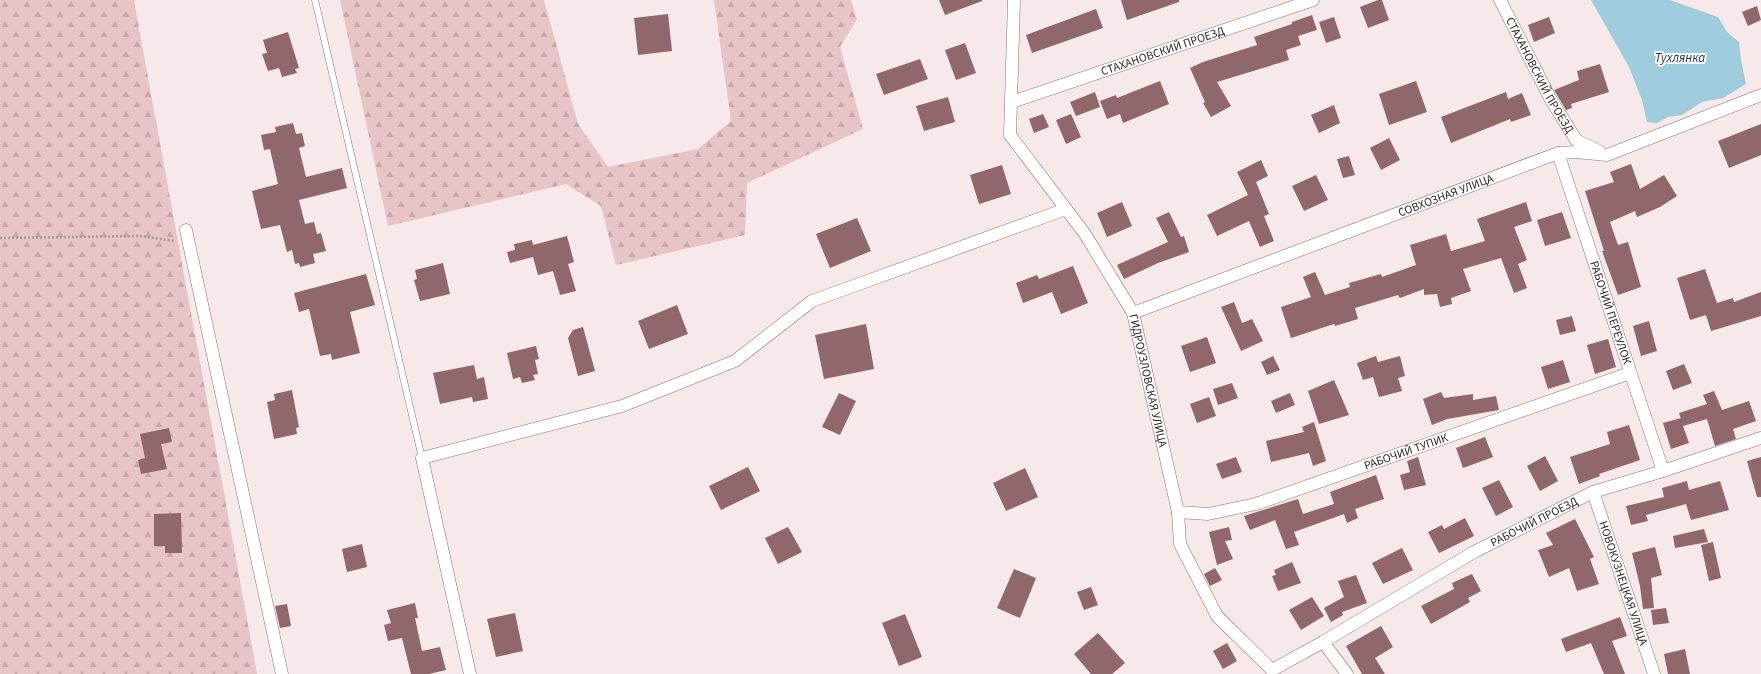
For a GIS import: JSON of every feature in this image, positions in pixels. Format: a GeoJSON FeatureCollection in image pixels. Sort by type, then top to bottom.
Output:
{"type":"FeatureCollection","features":[{"type":"Feature","properties":{"kind":"street","name":"СТАХАНОВСКИЙ ПРОЕЗД"},"geometry":{"type":"LineString","coordinates":[[1012,102],[1313,0]]}},
{"type":"Feature","properties":{"kind":"street","name":"СТАХАНОВСКИЙ ПРОЕЗД"},"geometry":{"type":"LineString","coordinates":[[1500,0],[1550,98],[1576,140],[1606,155]]}},
{"type":"Feature","properties":{"kind":"street","name":"ГИДРОУЗЛОВСКАЯ УЛИЦА"},"geometry":{"type":"LineString","coordinates":[[1016,1],[1010,135],[1085,234],[1133,313],[1178,512],[1180,544],[1217,616],[1269,672],[1323,642]]}},
{"type":"Feature","properties":{"kind":"street","name":"СОВХОЗНАЯ УЛИЦА"},"geometry":{"type":"LineString","coordinates":[[1133,313],[1558,153],[1576,152],[1606,155],[1761,95]]}},
{"type":"Feature","properties":{"kind":"street","name":"РАБОЧИЙ ПЕРЕУЛОК"},"geometry":{"type":"LineString","coordinates":[[1558,153],[1663,471]]}},
{"type":"Feature","properties":{"kind":"street"},"geometry":{"type":"LineString","coordinates":[[470,674],[422,458],[622,406],[735,361],[812,301],[1066,210]]}},
{"type":"Feature","properties":{"kind":"street"},"geometry":{"type":"LineString","coordinates":[[186,230],[282,674]]}},
{"type":"Feature","properties":{"kind":"street","name":"РАБОЧИЙ ТУПИК"},"geometry":{"type":"LineString","coordinates":[[1178,512],[1208,514],[1256,504],[1630,373]]}},
{"type":"Feature","properties":{"kind":"street","name":"РАБОЧИЙ ПРОЕЗД"},"geometry":{"type":"LineString","coordinates":[[1323,642],[1474,552],[1593,492],[1663,471],[1761,438]]}},
{"type":"Feature","properties":{"kind":"street","name":"НОВОКУЗНЕЦКАЯ УЛИЦА"},"geometry":{"type":"LineString","coordinates":[[1593,492],[1654,674]]}},
{"type":"Feature","properties":{"kind":"street"},"geometry":{"type":"LineString","coordinates":[[1323,642],[1347,674]]}},
{"type":"Feature","properties":{"kind":"lane"},"geometry":{"type":"LineString","coordinates":[[315,0],[422,458]]}},
{"type":"Feature","properties":{"kind":"path"},"geometry":{"type":"LineString","coordinates":[[0,238],[140,236],[189,244]]}},
{"type":"Feature","properties":{"kind":"green space"},"geometry":{"type":"Polygon","coordinates":[[[0,0],[136,0],[134,1],[257,674],[0,674],[0,0]]]}},
{"type":"Feature","properties":{"kind":"green space"},"geometry":{"type":"Polygon","coordinates":[[[340,0],[544,0],[578,124],[608,167],[698,149],[731,121],[714,0],[851,0],[857,19],[840,47],[863,129],[747,183],[745,235],[616,265],[601,206],[566,184],[388,226],[340,0]]]}},
{"type":"Feature","properties":{"kind":"water","name":"Тухлянка"},"geometry":{"type":"Polygon","coordinates":[[[1591,0],[1670,0],[1718,17],[1727,32],[1739,42],[1746,84],[1723,98],[1702,102],[1682,115],[1668,117],[1657,123],[1647,122],[1642,100],[1629,67],[1591,0]]]}},
{"type":"Feature","properties":{"kind":"building"},"geometry":{"type":"Polygon","coordinates":[[[939,0],[982,0],[982,1],[945,15],[939,0]]]}},
{"type":"Feature","properties":{"kind":"building"},"geometry":{"type":"Polygon","coordinates":[[[1121,0],[1179,0],[1179,2],[1127,20],[1121,0]]]}},
{"type":"Feature","properties":{"kind":"building"},"geometry":{"type":"Polygon","coordinates":[[[1378,0],[1382,0],[1389,20],[1368,28],[1360,7],[1378,0]]]}},
{"type":"Feature","properties":{"kind":"building"},"geometry":{"type":"Polygon","coordinates":[[[1757,6],[1761,20],[1748,26],[1742,12],[1757,6]]]}},
{"type":"Feature","properties":{"kind":"building"},"geometry":{"type":"Polygon","coordinates":[[[1096,9],[1103,28],[1032,53],[1026,35],[1096,9]]]}},
{"type":"Feature","properties":{"kind":"building"},"geometry":{"type":"Polygon","coordinates":[[[668,14],[672,51],[638,55],[634,18],[668,14]]]}},
{"type":"Feature","properties":{"kind":"building"},"geometry":{"type":"Polygon","coordinates":[[[1312,15],[1317,30],[1298,36],[1301,45],[1286,50],[1289,60],[1217,82],[1231,106],[1211,117],[1203,103],[1205,102],[1190,68],[1203,62],[1257,45],[1254,37],[1292,24],[1292,22],[1312,15]]]}},
{"type":"Feature","properties":{"kind":"building"},"geometry":{"type":"Polygon","coordinates":[[[1334,17],[1341,38],[1326,43],[1319,22],[1334,17]]]}},
{"type":"Feature","properties":{"kind":"building"},"geometry":{"type":"Polygon","coordinates":[[[1549,17],[1555,33],[1534,42],[1528,25],[1549,17]]]}},
{"type":"Feature","properties":{"kind":"building"},"geometry":{"type":"Polygon","coordinates":[[[288,32],[299,68],[295,69],[297,73],[282,77],[279,68],[268,71],[262,54],[267,53],[263,40],[288,32]]]}},
{"type":"Feature","properties":{"kind":"building"},"geometry":{"type":"Polygon","coordinates":[[[965,43],[976,73],[956,80],[945,50],[965,43]]]}},
{"type":"Feature","properties":{"kind":"building"},"geometry":{"type":"Polygon","coordinates":[[[920,59],[928,79],[884,95],[876,74],[920,59]]]}},
{"type":"Feature","properties":{"kind":"building"},"geometry":{"type":"Polygon","coordinates":[[[1600,64],[1609,92],[1571,104],[1572,108],[1566,110],[1554,90],[1579,80],[1577,71],[1600,64]]]}},
{"type":"Feature","properties":{"kind":"building"},"geometry":{"type":"Polygon","coordinates":[[[1160,81],[1169,104],[1123,123],[1120,114],[1107,119],[1100,101],[1116,95],[1117,98],[1160,81]]]}},
{"type":"Feature","properties":{"kind":"building"},"geometry":{"type":"Polygon","coordinates":[[[1416,81],[1427,112],[1389,125],[1379,94],[1416,81]]]}},
{"type":"Feature","properties":{"kind":"building"},"geometry":{"type":"Polygon","coordinates":[[[1095,92],[1100,107],[1076,116],[1070,102],[1095,92]]]}},
{"type":"Feature","properties":{"kind":"building"},"geometry":{"type":"Polygon","coordinates":[[[1506,92],[1508,99],[1522,93],[1531,115],[1511,122],[1510,119],[1451,143],[1441,117],[1506,92]]]}},
{"type":"Feature","properties":{"kind":"building"},"geometry":{"type":"Polygon","coordinates":[[[948,97],[955,122],[924,131],[916,106],[948,97]]]}},
{"type":"Feature","properties":{"kind":"building"},"geometry":{"type":"Polygon","coordinates":[[[1334,105],[1340,123],[1319,133],[1311,115],[1334,105]]]}},
{"type":"Feature","properties":{"kind":"building"},"geometry":{"type":"Polygon","coordinates":[[[1043,114],[1049,127],[1034,133],[1029,119],[1043,114]]]}},
{"type":"Feature","properties":{"kind":"building"},"geometry":{"type":"Polygon","coordinates":[[[1071,114],[1081,137],[1066,144],[1056,120],[1071,114]]]}},
{"type":"Feature","properties":{"kind":"building"},"geometry":{"type":"Polygon","coordinates":[[[293,123],[296,134],[302,133],[305,146],[299,148],[306,177],[342,168],[347,188],[299,200],[305,224],[314,222],[317,234],[321,233],[326,251],[313,254],[315,263],[300,267],[299,263],[295,264],[292,250],[287,252],[280,225],[261,229],[252,191],[278,184],[270,149],[264,150],[261,135],[276,132],[275,127],[293,123]]]}},
{"type":"Feature","properties":{"kind":"building"},"geometry":{"type":"Polygon","coordinates":[[[1761,124],[1761,155],[1729,168],[1718,141],[1761,124]]]}},
{"type":"Feature","properties":{"kind":"building"},"geometry":{"type":"Polygon","coordinates":[[[1389,138],[1400,160],[1381,170],[1370,148],[1389,138]]]}},
{"type":"Feature","properties":{"kind":"building"},"geometry":{"type":"Polygon","coordinates":[[[1349,156],[1355,175],[1343,178],[1337,159],[1349,156]]]}},
{"type":"Feature","properties":{"kind":"building"},"geometry":{"type":"Polygon","coordinates":[[[1261,160],[1268,176],[1256,182],[1269,214],[1264,216],[1274,241],[1260,247],[1249,221],[1217,236],[1207,215],[1248,195],[1237,172],[1261,160]]]}},
{"type":"Feature","properties":{"kind":"building"},"geometry":{"type":"Polygon","coordinates":[[[1631,164],[1640,189],[1664,175],[1677,196],[1660,207],[1637,217],[1635,211],[1610,222],[1618,245],[1628,242],[1641,287],[1618,295],[1602,251],[1604,251],[1585,191],[1614,182],[1610,172],[1631,164]]]}},
{"type":"Feature","properties":{"kind":"building"},"geometry":{"type":"Polygon","coordinates":[[[1002,165],[1011,194],[979,204],[970,175],[1002,165]]]}},
{"type":"Feature","properties":{"kind":"building"},"geometry":{"type":"Polygon","coordinates":[[[1316,175],[1328,200],[1304,211],[1292,186],[1316,175]]]}},
{"type":"Feature","properties":{"kind":"building"},"geometry":{"type":"Polygon","coordinates":[[[1122,202],[1132,226],[1107,237],[1097,213],[1122,202]]]}},
{"type":"Feature","properties":{"kind":"building"},"geometry":{"type":"Polygon","coordinates":[[[1526,202],[1532,221],[1514,227],[1527,260],[1518,264],[1527,288],[1514,293],[1501,258],[1463,269],[1471,291],[1451,298],[1452,304],[1440,307],[1437,294],[1424,295],[1424,289],[1400,298],[1398,295],[1355,308],[1358,319],[1335,326],[1334,324],[1291,338],[1281,307],[1311,297],[1303,277],[1315,272],[1325,295],[1350,287],[1349,283],[1381,274],[1382,277],[1416,265],[1410,245],[1446,234],[1451,251],[1485,241],[1477,219],[1526,202]]]}},
{"type":"Feature","properties":{"kind":"building"},"geometry":{"type":"Polygon","coordinates":[[[1169,212],[1181,237],[1184,236],[1189,252],[1158,263],[1124,279],[1117,265],[1168,242],[1156,218],[1169,212]]]}},
{"type":"Feature","properties":{"kind":"building"},"geometry":{"type":"Polygon","coordinates":[[[1562,212],[1571,238],[1545,246],[1537,220],[1562,212]]]}},
{"type":"Feature","properties":{"kind":"building"},"geometry":{"type":"Polygon","coordinates":[[[857,218],[871,251],[830,268],[816,234],[857,218]]]}},
{"type":"Feature","properties":{"kind":"building"},"geometry":{"type":"Polygon","coordinates":[[[567,236],[574,262],[568,264],[576,291],[560,295],[553,271],[538,275],[533,257],[510,263],[507,252],[515,250],[514,244],[532,240],[533,245],[567,236]]]}},
{"type":"Feature","properties":{"kind":"building"},"geometry":{"type":"Polygon","coordinates":[[[443,263],[450,294],[420,301],[414,280],[417,279],[415,270],[443,263]]]}},
{"type":"Feature","properties":{"kind":"building"},"geometry":{"type":"Polygon","coordinates":[[[1073,266],[1088,303],[1061,314],[1052,292],[1023,303],[1016,283],[1037,275],[1039,279],[1073,266]]]}},
{"type":"Feature","properties":{"kind":"building"},"geometry":{"type":"Polygon","coordinates":[[[1705,269],[1717,303],[1733,298],[1734,302],[1761,292],[1761,316],[1711,331],[1706,315],[1690,320],[1677,278],[1705,269]]]}},
{"type":"Feature","properties":{"kind":"building"},"geometry":{"type":"Polygon","coordinates":[[[366,274],[375,305],[350,312],[360,353],[332,360],[331,354],[320,356],[309,309],[299,312],[294,293],[366,274]]]}},
{"type":"Feature","properties":{"kind":"building"},"geometry":{"type":"Polygon","coordinates":[[[1234,302],[1242,323],[1252,319],[1263,341],[1241,351],[1221,307],[1234,302]]]}},
{"type":"Feature","properties":{"kind":"building"},"geometry":{"type":"Polygon","coordinates":[[[677,305],[688,334],[649,349],[638,321],[677,305]]]}},
{"type":"Feature","properties":{"kind":"building"},"geometry":{"type":"Polygon","coordinates":[[[1572,316],[1576,331],[1560,335],[1556,320],[1572,316]]]}},
{"type":"Feature","properties":{"kind":"building"},"geometry":{"type":"Polygon","coordinates":[[[1649,321],[1657,351],[1641,356],[1633,326],[1649,321]]]}},
{"type":"Feature","properties":{"kind":"building"},"geometry":{"type":"Polygon","coordinates":[[[866,324],[874,369],[824,379],[815,335],[866,324]]]}},
{"type":"Feature","properties":{"kind":"building"},"geometry":{"type":"Polygon","coordinates":[[[583,327],[595,371],[578,376],[568,338],[573,330],[583,327]]]}},
{"type":"Feature","properties":{"kind":"building"},"geometry":{"type":"Polygon","coordinates":[[[1207,337],[1216,363],[1190,372],[1181,346],[1207,337]]]}},
{"type":"Feature","properties":{"kind":"building"},"geometry":{"type":"Polygon","coordinates":[[[1608,339],[1616,367],[1595,374],[1587,345],[1608,339]]]}},
{"type":"Feature","properties":{"kind":"building"},"geometry":{"type":"Polygon","coordinates":[[[536,346],[539,359],[535,360],[538,374],[533,375],[535,380],[522,383],[520,377],[513,379],[507,353],[536,346]]]}},
{"type":"Feature","properties":{"kind":"building"},"geometry":{"type":"Polygon","coordinates":[[[1273,356],[1280,370],[1267,375],[1261,362],[1273,356]]]}},
{"type":"Feature","properties":{"kind":"building"},"geometry":{"type":"Polygon","coordinates":[[[1376,356],[1378,362],[1400,356],[1405,376],[1398,378],[1402,391],[1379,397],[1373,377],[1363,380],[1357,363],[1376,356]]]}},
{"type":"Feature","properties":{"kind":"building"},"geometry":{"type":"Polygon","coordinates":[[[1563,360],[1570,382],[1548,389],[1541,367],[1563,360]]]}},
{"type":"Feature","properties":{"kind":"building"},"geometry":{"type":"Polygon","coordinates":[[[1684,364],[1692,383],[1673,390],[1666,371],[1684,364]]]}},
{"type":"Feature","properties":{"kind":"building"},"geometry":{"type":"Polygon","coordinates":[[[474,365],[477,379],[484,377],[488,399],[473,402],[472,397],[440,404],[433,373],[474,365]]]}},
{"type":"Feature","properties":{"kind":"building"},"geometry":{"type":"Polygon","coordinates":[[[1334,380],[1349,415],[1319,424],[1308,391],[1334,380]]]}},
{"type":"Feature","properties":{"kind":"building"},"geometry":{"type":"Polygon","coordinates":[[[1232,383],[1238,398],[1218,405],[1213,389],[1232,383]]]}},
{"type":"Feature","properties":{"kind":"building"},"geometry":{"type":"Polygon","coordinates":[[[292,390],[299,427],[296,428],[297,434],[274,439],[267,402],[275,400],[274,394],[292,390]]]}},
{"type":"Feature","properties":{"kind":"building"},"geometry":{"type":"Polygon","coordinates":[[[1714,391],[1722,410],[1749,401],[1756,421],[1733,429],[1736,439],[1715,446],[1707,419],[1683,426],[1689,443],[1671,449],[1663,423],[1681,418],[1679,413],[1707,404],[1703,395],[1714,391]]]}},
{"type":"Feature","properties":{"kind":"building"},"geometry":{"type":"Polygon","coordinates":[[[1441,392],[1444,398],[1473,394],[1473,400],[1496,396],[1499,410],[1447,419],[1432,425],[1423,399],[1441,392]]]}},
{"type":"Feature","properties":{"kind":"building"},"geometry":{"type":"Polygon","coordinates":[[[839,393],[856,401],[840,435],[822,427],[839,393]]]}},
{"type":"Feature","properties":{"kind":"building"},"geometry":{"type":"Polygon","coordinates":[[[1290,393],[1295,405],[1276,413],[1271,401],[1290,393]]]}},
{"type":"Feature","properties":{"kind":"building"},"geometry":{"type":"Polygon","coordinates":[[[1209,397],[1216,416],[1197,423],[1190,404],[1209,397]]]}},
{"type":"Feature","properties":{"kind":"building"},"geometry":{"type":"Polygon","coordinates":[[[1314,422],[1326,461],[1313,466],[1309,453],[1271,462],[1266,441],[1304,432],[1302,427],[1314,422]]]}},
{"type":"Feature","properties":{"kind":"building"},"geometry":{"type":"Polygon","coordinates":[[[1629,425],[1640,460],[1599,474],[1600,476],[1579,484],[1570,457],[1610,444],[1607,432],[1629,425]]]}},
{"type":"Feature","properties":{"kind":"building"},"geometry":{"type":"Polygon","coordinates":[[[169,428],[172,442],[161,444],[167,469],[141,474],[138,460],[145,458],[140,434],[169,428]]]}},
{"type":"Feature","properties":{"kind":"building"},"geometry":{"type":"Polygon","coordinates":[[[1485,437],[1493,457],[1463,468],[1456,448],[1485,437]]]}},
{"type":"Feature","properties":{"kind":"building"},"geometry":{"type":"Polygon","coordinates":[[[1545,456],[1558,481],[1540,491],[1527,466],[1545,456]]]}},
{"type":"Feature","properties":{"kind":"building"},"geometry":{"type":"Polygon","coordinates":[[[1236,457],[1242,472],[1222,479],[1216,464],[1236,457]]]}},
{"type":"Feature","properties":{"kind":"building"},"geometry":{"type":"Polygon","coordinates":[[[1418,457],[1426,485],[1404,490],[1400,475],[1410,472],[1407,461],[1418,457]]]}},
{"type":"Feature","properties":{"kind":"building"},"geometry":{"type":"Polygon","coordinates":[[[1761,457],[1761,497],[1757,497],[1747,461],[1761,457]]]}},
{"type":"Feature","properties":{"kind":"building"},"geometry":{"type":"Polygon","coordinates":[[[748,467],[760,491],[721,510],[709,486],[748,467]]]}},
{"type":"Feature","properties":{"kind":"building"},"geometry":{"type":"Polygon","coordinates":[[[1025,468],[1038,497],[1006,511],[993,483],[1025,468]]]}},
{"type":"Feature","properties":{"kind":"building"},"geometry":{"type":"Polygon","coordinates":[[[1376,475],[1384,499],[1355,509],[1358,518],[1347,523],[1344,514],[1294,532],[1299,545],[1286,549],[1275,520],[1250,530],[1244,516],[1298,499],[1303,514],[1334,504],[1330,492],[1376,475]]]}},
{"type":"Feature","properties":{"kind":"building"},"geometry":{"type":"Polygon","coordinates":[[[1499,480],[1513,507],[1496,516],[1482,488],[1499,480]]]}},
{"type":"Feature","properties":{"kind":"building"},"geometry":{"type":"Polygon","coordinates":[[[1687,481],[1689,490],[1720,481],[1729,510],[1691,520],[1686,504],[1646,515],[1648,521],[1631,525],[1626,506],[1664,497],[1662,488],[1687,481]]]}},
{"type":"Feature","properties":{"kind":"building"},"geometry":{"type":"Polygon","coordinates":[[[181,513],[182,553],[165,553],[165,546],[154,546],[154,514],[181,513]]]}},
{"type":"Feature","properties":{"kind":"building"},"geometry":{"type":"Polygon","coordinates":[[[1465,518],[1474,536],[1439,553],[1428,532],[1442,525],[1444,529],[1465,518]]]}},
{"type":"Feature","properties":{"kind":"building"},"geometry":{"type":"Polygon","coordinates":[[[1575,519],[1594,557],[1590,559],[1599,584],[1577,591],[1569,568],[1549,577],[1538,550],[1553,545],[1546,533],[1575,519]]]}},
{"type":"Feature","properties":{"kind":"building"},"geometry":{"type":"Polygon","coordinates":[[[788,527],[802,552],[778,564],[765,538],[788,527]]]}},
{"type":"Feature","properties":{"kind":"building"},"geometry":{"type":"Polygon","coordinates":[[[1229,527],[1232,540],[1225,541],[1233,559],[1217,565],[1209,532],[1229,527]]]}},
{"type":"Feature","properties":{"kind":"building"},"geometry":{"type":"Polygon","coordinates":[[[1704,529],[1708,542],[1675,548],[1673,536],[1704,529]]]}},
{"type":"Feature","properties":{"kind":"building"},"geometry":{"type":"Polygon","coordinates":[[[1713,542],[1721,578],[1709,581],[1701,545],[1713,542]]]}},
{"type":"Feature","properties":{"kind":"building"},"geometry":{"type":"Polygon","coordinates":[[[362,544],[367,567],[347,572],[342,549],[362,544]]]}},
{"type":"Feature","properties":{"kind":"building"},"geometry":{"type":"Polygon","coordinates":[[[1655,547],[1662,575],[1651,578],[1654,608],[1643,609],[1640,586],[1632,553],[1655,547]]]}},
{"type":"Feature","properties":{"kind":"building"},"geometry":{"type":"Polygon","coordinates":[[[1402,548],[1413,570],[1383,584],[1372,563],[1402,548]]]}},
{"type":"Feature","properties":{"kind":"building"},"geometry":{"type":"Polygon","coordinates":[[[1292,562],[1301,583],[1278,591],[1272,576],[1276,575],[1274,570],[1292,562]]]}},
{"type":"Feature","properties":{"kind":"building"},"geometry":{"type":"Polygon","coordinates":[[[1215,568],[1222,580],[1210,586],[1204,574],[1215,568]]]}},
{"type":"Feature","properties":{"kind":"building"},"geometry":{"type":"Polygon","coordinates":[[[1014,569],[1036,578],[1020,618],[997,608],[1014,569]]]}},
{"type":"Feature","properties":{"kind":"building"},"geometry":{"type":"Polygon","coordinates":[[[1472,574],[1481,591],[1468,598],[1470,602],[1431,624],[1421,606],[1454,589],[1452,583],[1472,574]]]}},
{"type":"Feature","properties":{"kind":"building"},"geometry":{"type":"Polygon","coordinates":[[[1356,575],[1367,603],[1342,612],[1343,615],[1331,622],[1324,608],[1344,597],[1338,581],[1356,575]]]}},
{"type":"Feature","properties":{"kind":"building"},"geometry":{"type":"Polygon","coordinates":[[[1091,587],[1098,605],[1084,610],[1077,592],[1091,587]]]}},
{"type":"Feature","properties":{"kind":"building"},"geometry":{"type":"Polygon","coordinates":[[[1312,597],[1324,616],[1301,630],[1289,610],[1312,597]]]}},
{"type":"Feature","properties":{"kind":"building"},"geometry":{"type":"Polygon","coordinates":[[[415,603],[418,618],[415,618],[422,651],[440,647],[446,670],[429,674],[411,674],[402,638],[388,641],[384,625],[391,623],[387,610],[415,603]]]}},
{"type":"Feature","properties":{"kind":"building"},"geometry":{"type":"Polygon","coordinates":[[[287,604],[291,626],[280,628],[275,606],[287,604]]]}},
{"type":"Feature","properties":{"kind":"building"},"geometry":{"type":"Polygon","coordinates":[[[1666,608],[1669,623],[1653,625],[1651,610],[1666,608]]]}},
{"type":"Feature","properties":{"kind":"building"},"geometry":{"type":"Polygon","coordinates":[[[515,613],[523,651],[496,657],[487,619],[515,613]]]}},
{"type":"Feature","properties":{"kind":"building"},"geometry":{"type":"Polygon","coordinates":[[[905,614],[922,657],[899,666],[882,623],[905,614]]]}},
{"type":"Feature","properties":{"kind":"building"},"geometry":{"type":"Polygon","coordinates":[[[1620,617],[1627,636],[1612,641],[1625,674],[1604,674],[1591,643],[1566,652],[1561,639],[1620,617]]]}},
{"type":"Feature","properties":{"kind":"building"},"geometry":{"type":"Polygon","coordinates":[[[1381,626],[1393,647],[1375,658],[1385,674],[1362,674],[1346,646],[1381,626]]]}},
{"type":"Feature","properties":{"kind":"building"},"geometry":{"type":"Polygon","coordinates":[[[1098,633],[1125,663],[1112,674],[1091,674],[1074,654],[1098,633]]]}},
{"type":"Feature","properties":{"kind":"building"},"geometry":{"type":"Polygon","coordinates":[[[1227,643],[1237,661],[1223,669],[1213,651],[1227,643]]]}},
{"type":"Feature","properties":{"kind":"building"},"geometry":{"type":"Polygon","coordinates":[[[1685,649],[1690,674],[1668,674],[1664,654],[1685,649]]]}}]}
